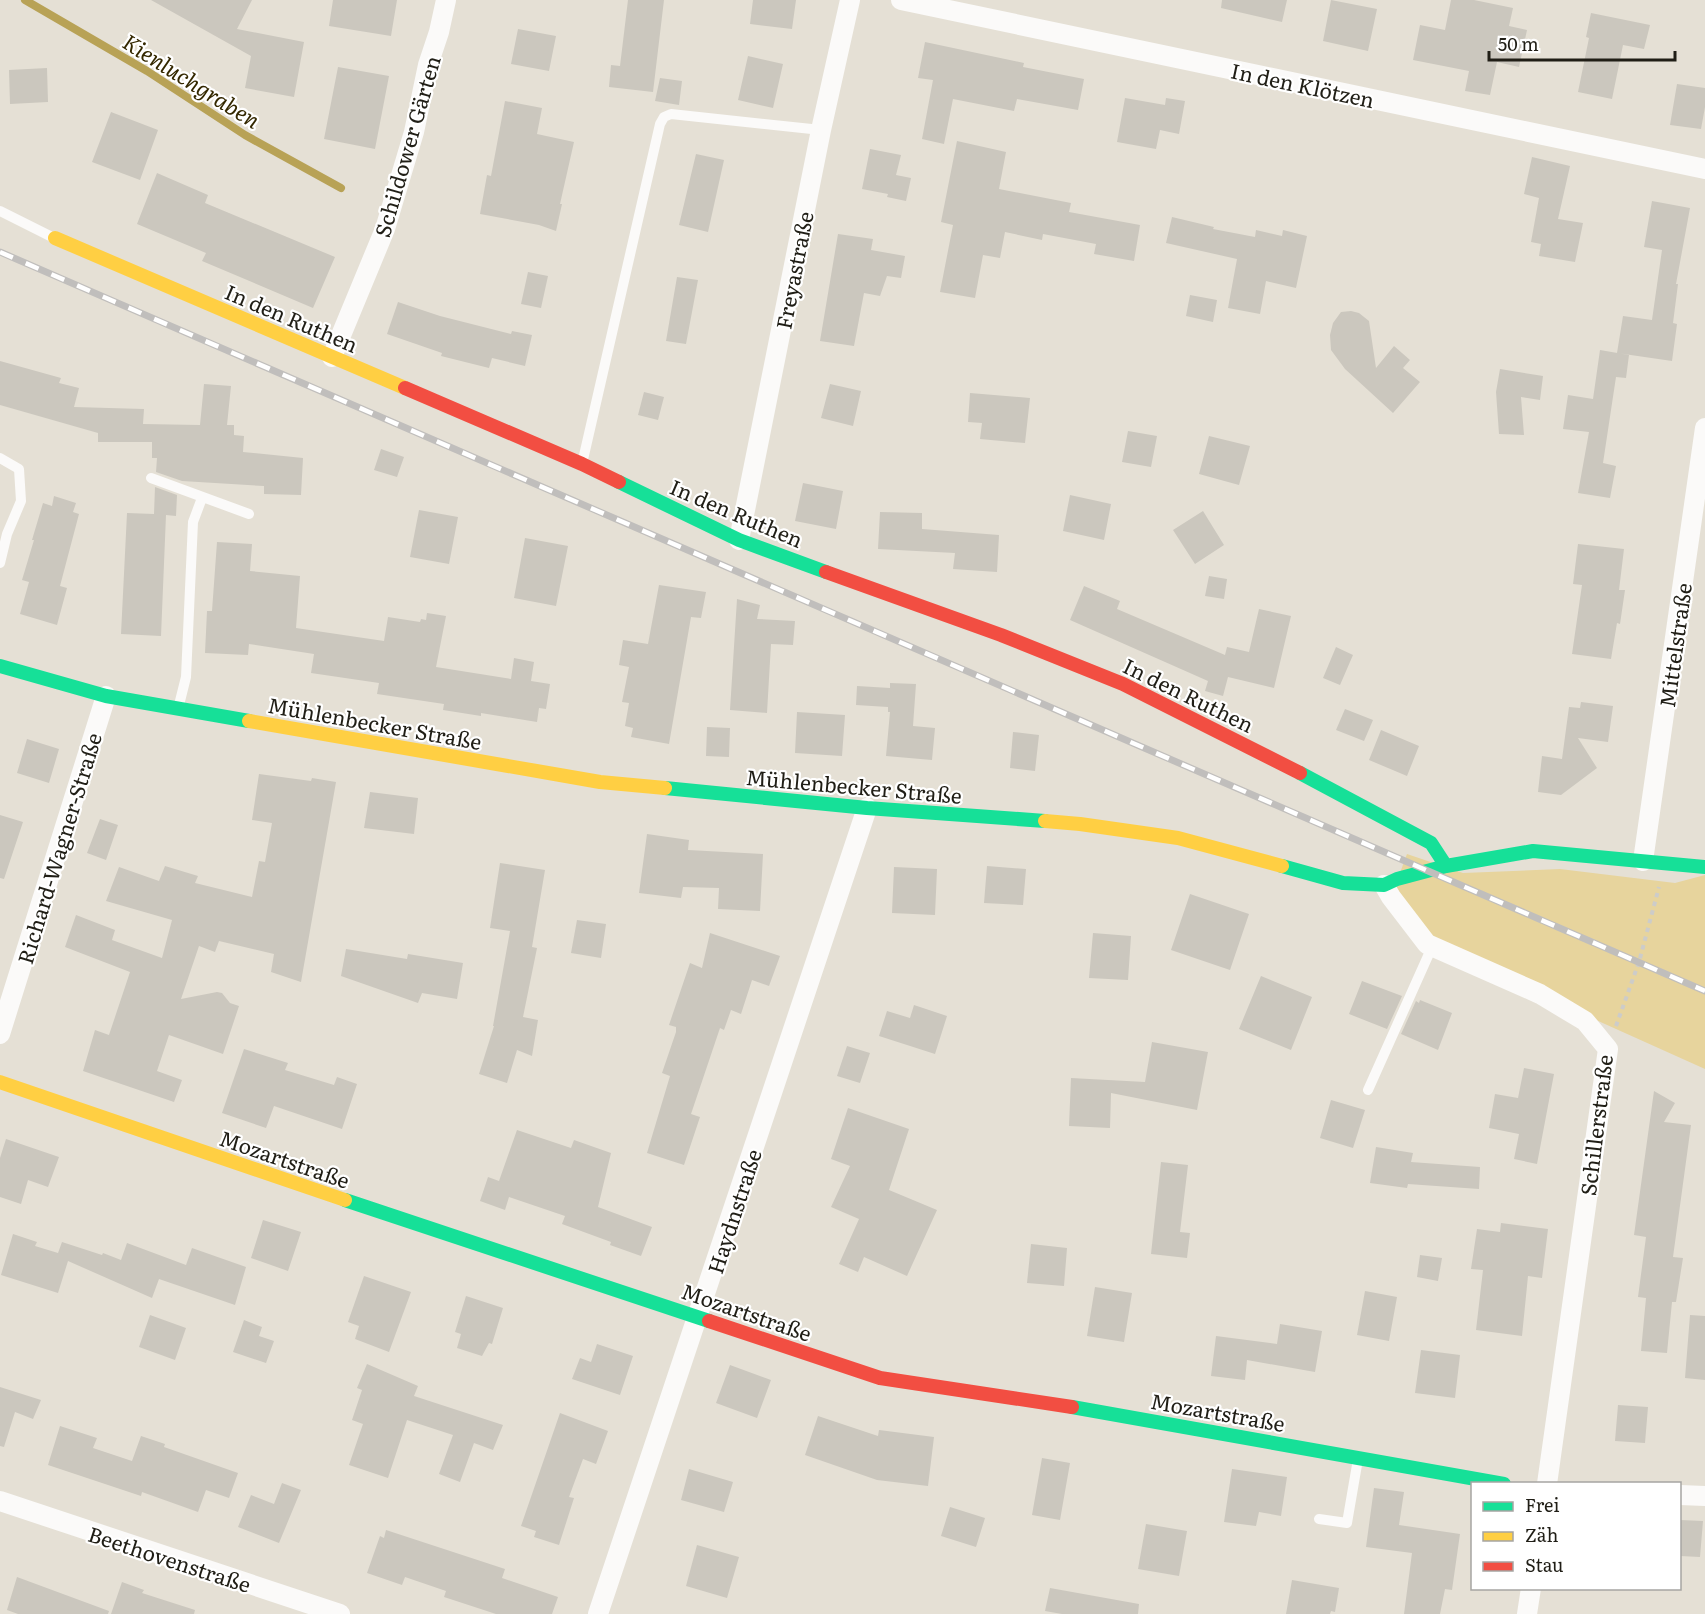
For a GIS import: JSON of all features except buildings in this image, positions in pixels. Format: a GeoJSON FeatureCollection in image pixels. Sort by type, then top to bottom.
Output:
{"type":"FeatureCollection","features":[{"type":"Feature","properties":{"kind":"street","name":"Schildower Gärten"},"geometry":{"type":"LineString","coordinates":[[332,357],[385,230],[414,132],[428,65],[446,0]]}},
{"type":"Feature","properties":{"kind":"street","name":"Freyastraße"},"geometry":{"type":"LineString","coordinates":[[739,540],[821,130],[850,0]]}},
{"type":"Feature","properties":{"kind":"street","name":"In den Klötzen"},"geometry":{"type":"LineString","coordinates":[[901,0],[1705,169]]}},
{"type":"Feature","properties":{"kind":"street","name":"In den Ruthen"},"geometry":{"type":"LineString","coordinates":[[55,238],[582,464],[739,540],[1001,635],[1123,684],[1265,755],[1431,843],[1446,866]]}},
{"type":"Feature","properties":{"kind":"street","name":"Mittelstraße"},"geometry":{"type":"LineString","coordinates":[[1643,861],[1705,428]]}},
{"type":"Feature","properties":{"kind":"street","name":"Mühlenbecker Straße"},"geometry":{"type":"LineString","coordinates":[[0,666],[106,696],[600,782],[867,808],[1080,824],[1178,838],[1342,883],[1384,885],[1397,879],[1446,866],[1533,851],[1705,867]]}},
{"type":"Feature","properties":{"kind":"street","name":"Richard-Wagner-Straße"},"geometry":{"type":"LineString","coordinates":[[0,1034],[106,696]]}},
{"type":"Feature","properties":{"kind":"street","name":"Haydnstraße"},"geometry":{"type":"LineString","coordinates":[[598,1614],[867,808]]}},
{"type":"Feature","properties":{"kind":"street","name":"Schillerstraße"},"geometry":{"type":"LineString","coordinates":[[1384,885],[1427,944],[1540,994],[1585,1021],[1608,1049],[1546,1482]]}},
{"type":"Feature","properties":{"kind":"street","name":"Mozartstraße"},"geometry":{"type":"LineString","coordinates":[[0,1082],[252,1169],[880,1378],[1110,1413],[1493,1482]]}},
{"type":"Feature","properties":{"kind":"street"},"geometry":{"type":"LineString","coordinates":[[1681,1496],[1705,1496]]}},
{"type":"Feature","properties":{"kind":"street","name":"Beethovenstraße"},"geometry":{"type":"LineString","coordinates":[[0,1501],[340,1614]]}},
{"type":"Feature","properties":{"kind":"street"},"geometry":{"type":"LineString","coordinates":[[1527,1614],[1531,1590]]}},
{"type":"Feature","properties":{"kind":"lane"},"geometry":{"type":"LineString","coordinates":[[582,464],[660,124],[664,117],[671,114],[821,130]]}},
{"type":"Feature","properties":{"kind":"lane","name":"In den Ruthen"},"geometry":{"type":"LineString","coordinates":[[0,211],[55,238]]}},
{"type":"Feature","properties":{"kind":"lane"},"geometry":{"type":"LineString","coordinates":[[0,458],[19,469],[21,501],[7,534],[0,563]]}},
{"type":"Feature","properties":{"kind":"lane"},"geometry":{"type":"LineString","coordinates":[[150,478],[249,514]]}},
{"type":"Feature","properties":{"kind":"lane"},"geometry":{"type":"LineString","coordinates":[[178,709],[186,677],[194,522],[202,498]]}},
{"type":"Feature","properties":{"kind":"lane"},"geometry":{"type":"LineString","coordinates":[[1368,1090],[1432,947]]}},
{"type":"Feature","properties":{"kind":"lane"},"geometry":{"type":"LineString","coordinates":[[1319,1519],[1347,1522],[1359,1457]]}},
{"type":"Feature","properties":{"kind":"path"},"geometry":{"type":"LineString","coordinates":[[1608,1049],[1658,896],[1664,863]]}},
{"type":"Feature","properties":{"kind":"shaded area"},"geometry":{"type":"Polygon","coordinates":[[[1407,854],[1463,873],[1560,869],[1675,883],[1705,875],[1705,1069],[1427,944],[1391,897],[1407,854]]]}},
{"type":"Feature","properties":{"kind":"waterway","name":"Kienluchgraben"},"geometry":{"type":"LineString","coordinates":[[25,0],[147,71],[245,135],[341,188]]}},
{"type":"Feature","properties":{"kind":"railway"},"geometry":{"type":"LineString","coordinates":[[0,252],[1705,991]]}},
{"type":"Feature","properties":{"kind":"traffic: fast"},"geometry":{"type":"LineString","coordinates":[[619,482],[739,540],[826,572]]}},
{"type":"Feature","properties":{"kind":"traffic: fast"},"geometry":{"type":"LineString","coordinates":[[0,666],[106,696],[249,721]]}},
{"type":"Feature","properties":{"kind":"traffic: fast"},"geometry":{"type":"LineString","coordinates":[[1300,773],[1431,843],[1446,866]]}},
{"type":"Feature","properties":{"kind":"traffic: fast"},"geometry":{"type":"LineString","coordinates":[[665,788],[867,808],[1045,821]]}},
{"type":"Feature","properties":{"kind":"traffic: fast"},"geometry":{"type":"LineString","coordinates":[[1282,866],[1343,883],[1384,885],[1397,879],[1446,866],[1533,851],[1705,867]]}},
{"type":"Feature","properties":{"kind":"traffic: fast"},"geometry":{"type":"LineString","coordinates":[[345,1200],[709,1321]]}},
{"type":"Feature","properties":{"kind":"traffic: fast"},"geometry":{"type":"LineString","coordinates":[[1072,1407],[1493,1482]]}},
{"type":"Feature","properties":{"kind":"traffic: slow"},"geometry":{"type":"LineString","coordinates":[[55,238],[405,388]]}},
{"type":"Feature","properties":{"kind":"traffic: slow"},"geometry":{"type":"LineString","coordinates":[[249,721],[600,782],[665,788]]}},
{"type":"Feature","properties":{"kind":"traffic: slow"},"geometry":{"type":"LineString","coordinates":[[1045,821],[1178,838],[1282,866]]}},
{"type":"Feature","properties":{"kind":"traffic: slow"},"geometry":{"type":"LineString","coordinates":[[0,1082],[345,1200]]}},
{"type":"Feature","properties":{"kind":"traffic: jam"},"geometry":{"type":"LineString","coordinates":[[405,388],[619,482]]}},
{"type":"Feature","properties":{"kind":"traffic: jam"},"geometry":{"type":"LineString","coordinates":[[826,572],[1001,635],[1123,684],[1300,773]]}},
{"type":"Feature","properties":{"kind":"traffic: jam"},"geometry":{"type":"LineString","coordinates":[[709,1321],[880,1378],[1072,1407]]}}]}
